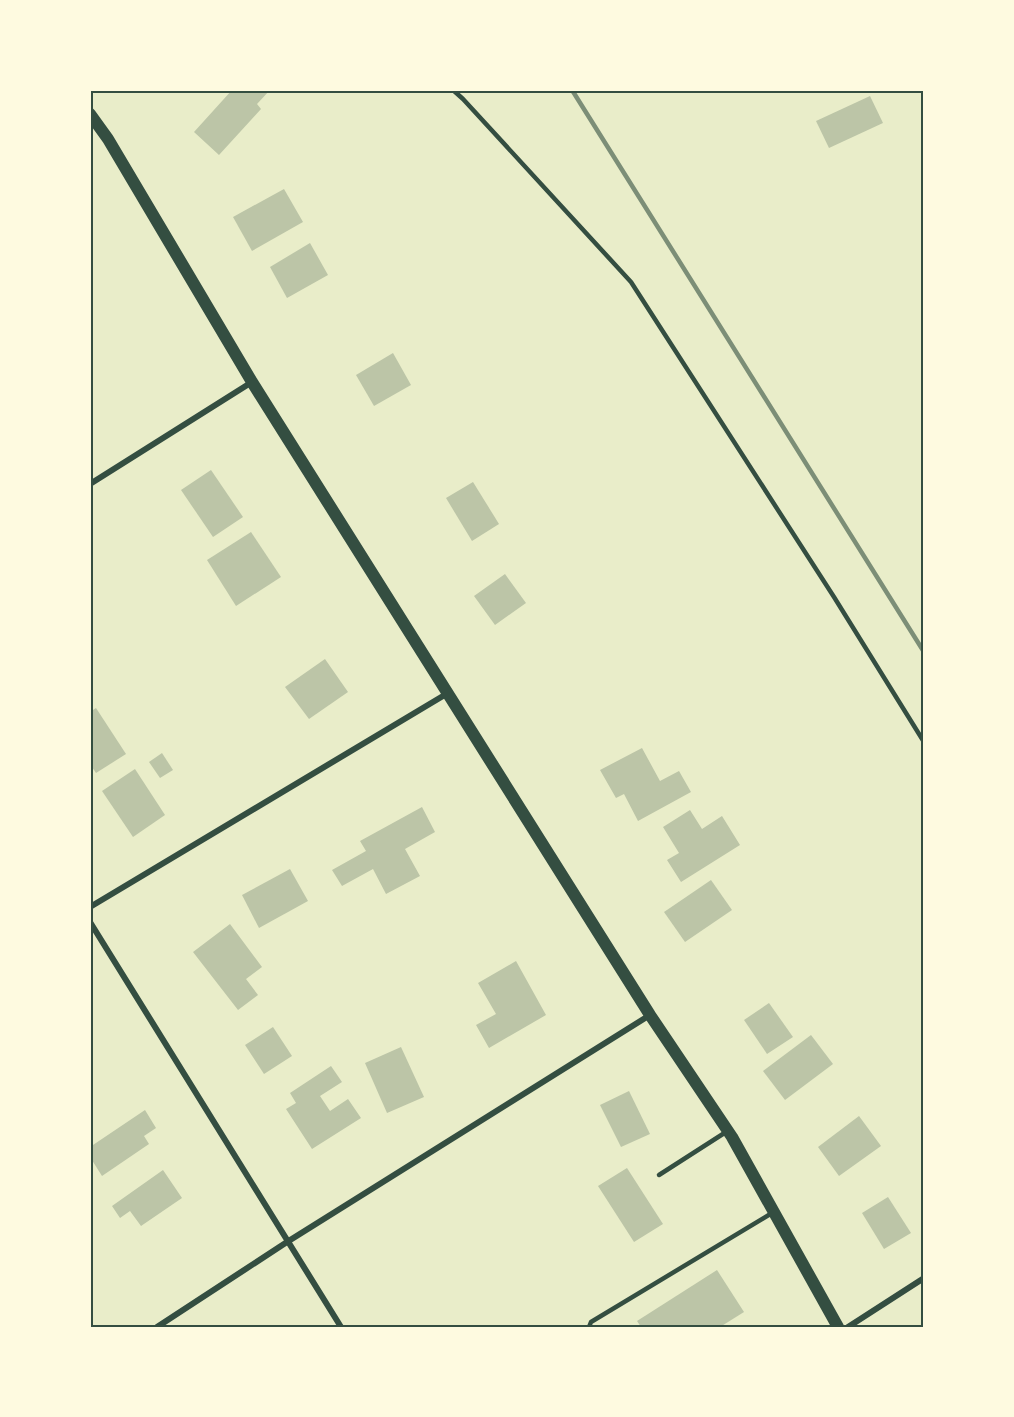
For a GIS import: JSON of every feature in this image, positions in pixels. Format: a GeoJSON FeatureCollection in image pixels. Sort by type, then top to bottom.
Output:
{"type":"FeatureCollection","features":[{"type":"Feature","properties":{"kind":"main road"},"geometry":{"type":"LineString","coordinates":[[90,114],[108,140],[252,382],[650,1015],[728,1131],[838,1327]]}},
{"type":"Feature","properties":{"kind":"street"},"geometry":{"type":"LineString","coordinates":[[90,484],[252,382]]}},
{"type":"Feature","properties":{"kind":"street"},"geometry":{"type":"LineString","coordinates":[[90,907],[449,693]]}},
{"type":"Feature","properties":{"kind":"street"},"geometry":{"type":"LineString","coordinates":[[90,922],[341,1327]]}},
{"type":"Feature","properties":{"kind":"street"},"geometry":{"type":"LineString","coordinates":[[157,1327],[287,1242],[650,1015]]}},
{"type":"Feature","properties":{"kind":"street"},"geometry":{"type":"LineString","coordinates":[[848,1327],[924,1278]]}},
{"type":"Feature","properties":{"kind":"lane"},"geometry":{"type":"LineString","coordinates":[[453,90],[631,282],[834,597],[924,742]]}},
{"type":"Feature","properties":{"kind":"lane"},"geometry":{"type":"LineString","coordinates":[[659,1175],[728,1131]]}},
{"type":"Feature","properties":{"kind":"lane"},"geometry":{"type":"LineString","coordinates":[[589,1327],[591,1322],[774,1212]]}},
{"type":"Feature","properties":{"kind":"building"},"geometry":{"type":"Polygon","coordinates":[[[232,90],[270,90],[257,104],[261,109],[219,155],[194,132],[232,90]]]}},
{"type":"Feature","properties":{"kind":"building"},"geometry":{"type":"Polygon","coordinates":[[[870,96],[883,123],[829,148],[816,121],[870,96]]]}},
{"type":"Feature","properties":{"kind":"building"},"geometry":{"type":"Polygon","coordinates":[[[284,189],[303,222],[252,251],[233,217],[284,189]]]}},
{"type":"Feature","properties":{"kind":"building"},"geometry":{"type":"Polygon","coordinates":[[[310,243],[328,275],[287,298],[270,267],[310,243]]]}},
{"type":"Feature","properties":{"kind":"building"},"geometry":{"type":"Polygon","coordinates":[[[393,353],[411,385],[374,406],[356,375],[393,353]]]}},
{"type":"Feature","properties":{"kind":"building"},"geometry":{"type":"Polygon","coordinates":[[[211,470],[243,517],[213,537],[181,490],[211,470]]]}},
{"type":"Feature","properties":{"kind":"building"},"geometry":{"type":"Polygon","coordinates":[[[473,482],[499,524],[472,541],[446,498],[473,482]]]}},
{"type":"Feature","properties":{"kind":"building"},"geometry":{"type":"Polygon","coordinates":[[[251,532],[281,577],[236,606],[207,560],[251,532]]]}},
{"type":"Feature","properties":{"kind":"building"},"geometry":{"type":"Polygon","coordinates":[[[505,574],[526,603],[495,625],[474,596],[505,574]]]}},
{"type":"Feature","properties":{"kind":"building"},"geometry":{"type":"Polygon","coordinates":[[[325,659],[348,692],[309,719],[285,687],[325,659]]]}},
{"type":"Feature","properties":{"kind":"building"},"geometry":{"type":"Polygon","coordinates":[[[96,708],[126,754],[96,773],[90,764],[90,712],[96,708]]]}},
{"type":"Feature","properties":{"kind":"building"},"geometry":{"type":"Polygon","coordinates":[[[642,748],[660,781],[679,771],[691,792],[638,821],[624,794],[616,798],[600,770],[642,748]]]}},
{"type":"Feature","properties":{"kind":"building"},"geometry":{"type":"Polygon","coordinates":[[[162,753],[173,770],[160,778],[149,762],[162,753]]]}},
{"type":"Feature","properties":{"kind":"building"},"geometry":{"type":"Polygon","coordinates":[[[135,769],[165,815],[133,837],[102,791],[135,769]]]}},
{"type":"Feature","properties":{"kind":"building"},"geometry":{"type":"Polygon","coordinates":[[[422,807],[435,832],[405,849],[420,876],[386,894],[373,869],[342,886],[332,870],[366,851],[360,841],[422,807]]]}},
{"type":"Feature","properties":{"kind":"building"},"geometry":{"type":"Polygon","coordinates":[[[690,810],[702,829],[722,816],[740,845],[681,882],[667,860],[679,853],[663,827],[690,810]]]}},
{"type":"Feature","properties":{"kind":"building"},"geometry":{"type":"Polygon","coordinates":[[[290,869],[308,901],[259,928],[242,895],[290,869]]]}},
{"type":"Feature","properties":{"kind":"building"},"geometry":{"type":"Polygon","coordinates":[[[711,880],[732,910],[685,942],[664,912],[711,880]]]}},
{"type":"Feature","properties":{"kind":"building"},"geometry":{"type":"Polygon","coordinates":[[[230,924],[262,967],[246,979],[258,995],[238,1010],[193,952],[230,924]]]}},
{"type":"Feature","properties":{"kind":"building"},"geometry":{"type":"Polygon","coordinates":[[[516,961],[546,1015],[489,1048],[476,1025],[496,1014],[478,983],[516,961]]]}},
{"type":"Feature","properties":{"kind":"building"},"geometry":{"type":"Polygon","coordinates":[[[769,1003],[793,1037],[767,1054],[744,1020],[769,1003]]]}},
{"type":"Feature","properties":{"kind":"building"},"geometry":{"type":"Polygon","coordinates":[[[273,1027],[292,1056],[264,1074],[245,1045],[273,1027]]]}},
{"type":"Feature","properties":{"kind":"building"},"geometry":{"type":"Polygon","coordinates":[[[811,1035],[833,1064],[785,1100],[763,1071],[811,1035]]]}},
{"type":"Feature","properties":{"kind":"building"},"geometry":{"type":"Polygon","coordinates":[[[401,1047],[424,1097],[387,1113],[365,1063],[401,1047]]]}},
{"type":"Feature","properties":{"kind":"building"},"geometry":{"type":"Polygon","coordinates":[[[331,1066],[342,1082],[320,1096],[330,1111],[348,1099],[361,1118],[312,1149],[286,1109],[296,1103],[290,1093],[331,1066]]]}},
{"type":"Feature","properties":{"kind":"building"},"geometry":{"type":"Polygon","coordinates":[[[629,1091],[650,1134],[621,1147],[600,1105],[629,1091]]]}},
{"type":"Feature","properties":{"kind":"building"},"geometry":{"type":"Polygon","coordinates":[[[145,1110],[156,1128],[144,1136],[149,1144],[102,1176],[90,1157],[90,1147],[145,1110]]]}},
{"type":"Feature","properties":{"kind":"building"},"geometry":{"type":"Polygon","coordinates":[[[859,1116],[881,1146],[839,1176],[818,1147],[859,1116]]]}},
{"type":"Feature","properties":{"kind":"building"},"geometry":{"type":"Polygon","coordinates":[[[627,1168],[663,1224],[634,1242],[598,1186],[627,1168]]]}},
{"type":"Feature","properties":{"kind":"building"},"geometry":{"type":"Polygon","coordinates":[[[163,1170],[182,1198],[141,1226],[130,1211],[120,1218],[112,1206],[163,1170]]]}},
{"type":"Feature","properties":{"kind":"building"},"geometry":{"type":"Polygon","coordinates":[[[888,1197],[911,1233],[884,1249],[862,1213],[888,1197]]]}},
{"type":"Feature","properties":{"kind":"building"},"geometry":{"type":"Polygon","coordinates":[[[717,1270],[744,1312],[720,1327],[641,1327],[637,1321],[717,1270]]]}},
{"type":"Feature","properties":{"kind":"railway"},"geometry":{"type":"LineString","coordinates":[[572,90],[924,652]]}}]}
